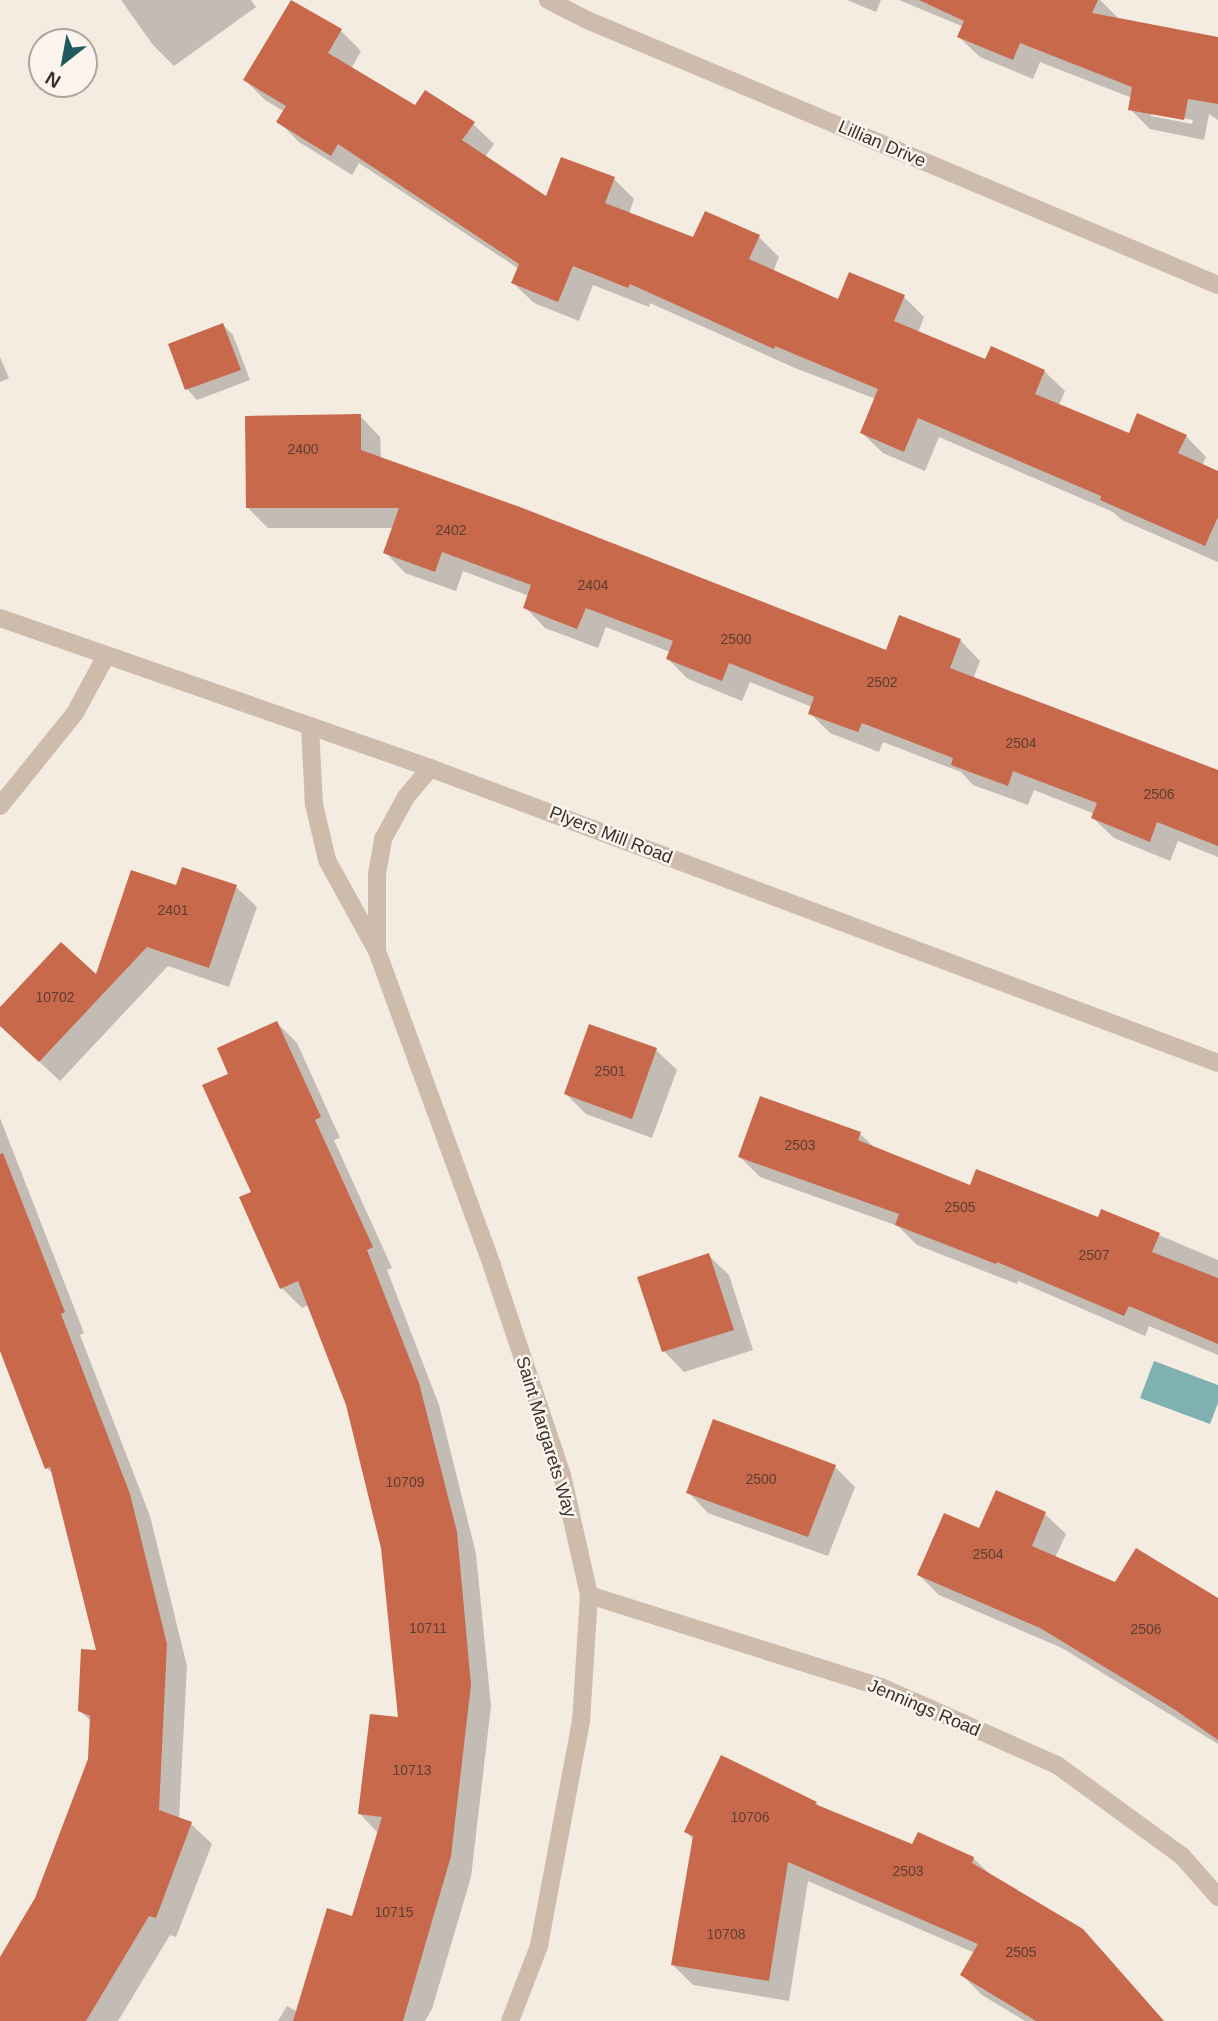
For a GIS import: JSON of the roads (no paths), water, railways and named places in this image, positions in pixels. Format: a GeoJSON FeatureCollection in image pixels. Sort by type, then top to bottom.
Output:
{"type":"FeatureCollection","features":[{"type":"Feature","properties":{"kind":"street","name":"Lillian Drive"},"geometry":{"type":"LineString","coordinates":[[548,0],[587,20],[1218,285]]}},
{"type":"Feature","properties":{"kind":"street","name":"Plyers Mill Road"},"geometry":{"type":"LineString","coordinates":[[0,618],[430,768],[1218,1063]]}},
{"type":"Feature","properties":{"kind":"street"},"geometry":{"type":"LineString","coordinates":[[0,806],[75,713],[106,656]]}},
{"type":"Feature","properties":{"kind":"street","name":"Saint Margarets Way"},"geometry":{"type":"LineString","coordinates":[[310,726],[314,804],[327,860],[377,951],[492,1266],[562,1475],[589,1595],[579,1735],[539,1947],[510,2021]]}},
{"type":"Feature","properties":{"kind":"street","name":"Saint Margarets Way"},"geometry":{"type":"LineString","coordinates":[[377,951],[377,873],[383,839],[406,797],[430,768]]}},
{"type":"Feature","properties":{"kind":"street","name":"Jennings Road"},"geometry":{"type":"LineString","coordinates":[[589,1595],[881,1687],[1057,1765],[1182,1856],[1218,1897]]}},
{"type":"Feature","properties":{"kind":"water"},"geometry":{"type":"Polygon","coordinates":[[[1154,1361],[1218,1385],[1218,1403],[1210,1424],[1140,1398],[1154,1361]]]}}]}
